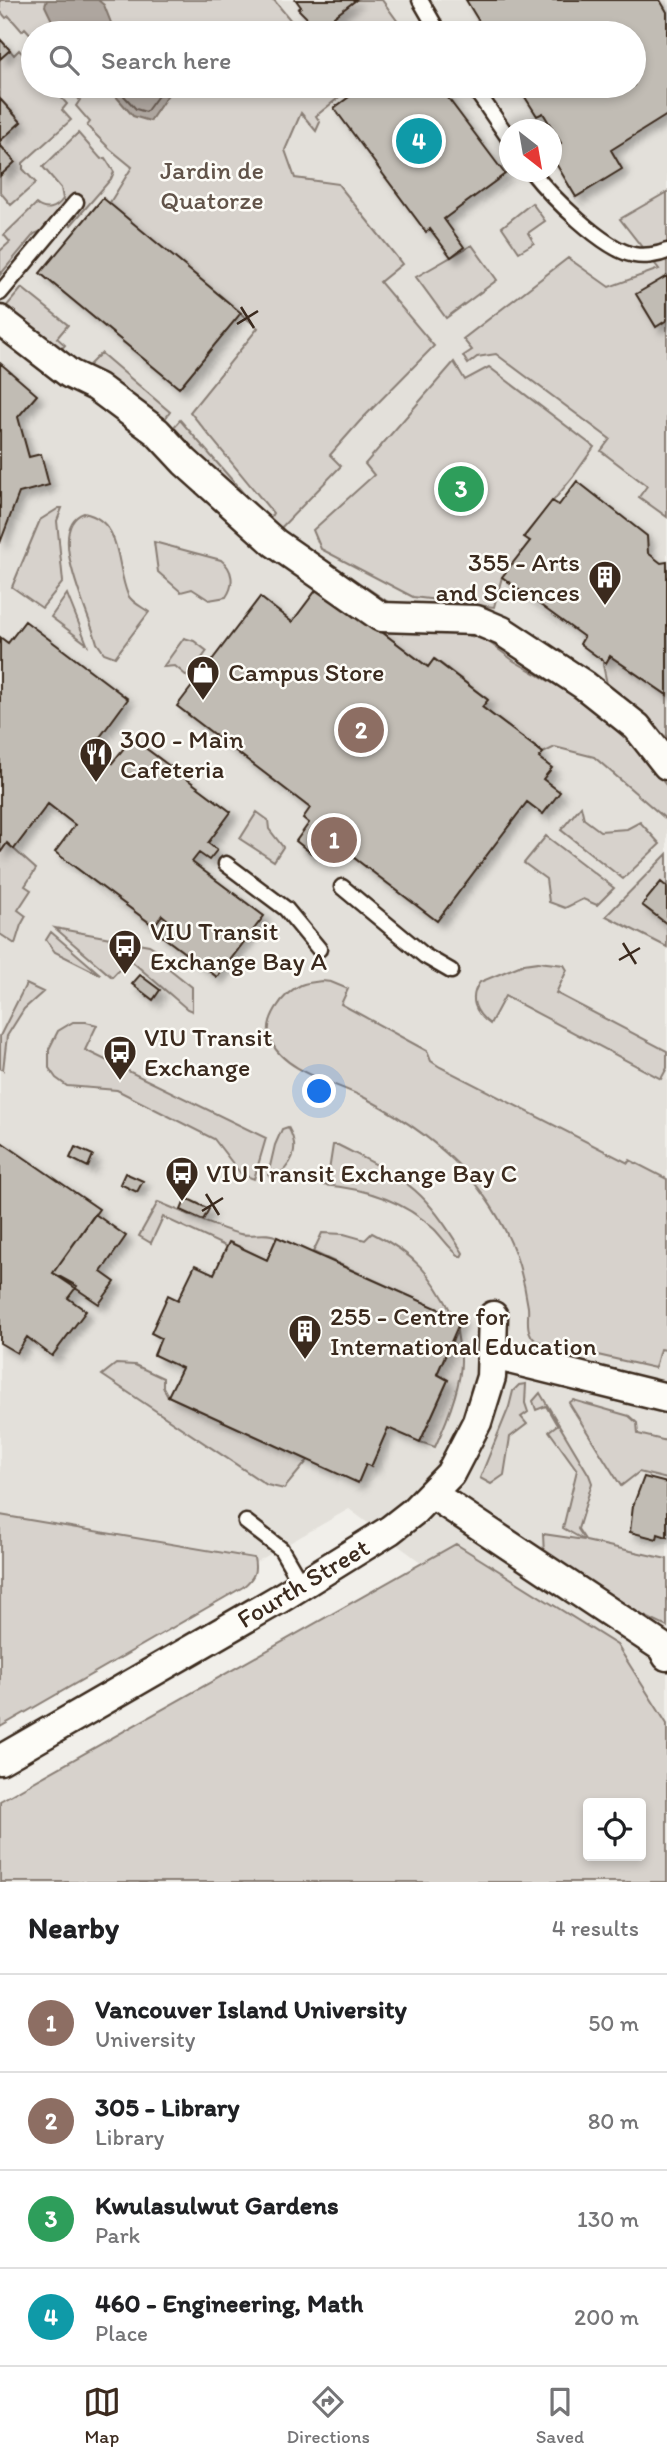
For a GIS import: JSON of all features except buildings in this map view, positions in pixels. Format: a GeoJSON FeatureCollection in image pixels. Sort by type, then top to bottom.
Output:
{"type":"FeatureCollection","features":[{"type":"Feature","properties":{"kind":"street"},"geometry":{"type":"LineString","coordinates":[[0,320],[70,374],[97,387],[157,432],[185,462],[275,543],[381,617],[476,620],[502,631],[584,685],[637,727],[667,765]]}},
{"type":"Feature","properties":{"kind":"street","name":"Fourth Street"},"geometry":{"type":"LineString","coordinates":[[0,1760],[302,1585],[390,1530],[432,1494],[455,1467],[477,1422],[491,1377],[493,1317]]}},
{"type":"Feature","properties":{"kind":"street"},"geometry":{"type":"LineString","coordinates":[[493,1355],[667,1398]]}},
{"type":"Feature","properties":{"kind":"street"},"geometry":{"type":"LineString","coordinates":[[432,1494],[665,1651]]}},
{"type":"Feature","properties":{"kind":"lane"},"geometry":{"type":"LineString","coordinates":[[420,0],[432,21]]}},
{"type":"Feature","properties":{"kind":"lane"},"geometry":{"type":"LineString","coordinates":[[481,98],[499,125]]}},
{"type":"Feature","properties":{"kind":"lane"},"geometry":{"type":"LineString","coordinates":[[542,182],[576,218],[612,245],[634,255],[660,254],[667,251]]}},
{"type":"Feature","properties":{"kind":"lane"},"geometry":{"type":"LineString","coordinates":[[0,293],[76,202]]}},
{"type":"Feature","properties":{"kind":"lane"},"geometry":{"type":"LineString","coordinates":[[226,864],[286,909],[319,949]]}},
{"type":"Feature","properties":{"kind":"lane"},"geometry":{"type":"LineString","coordinates":[[342,887],[425,956],[451,971]]}},
{"type":"Feature","properties":{"kind":"lane"},"geometry":{"type":"LineString","coordinates":[[246,1522],[281,1549],[302,1585]]}},
{"type":"Feature","properties":{"kind":"shaded area"},"geometry":{"type":"Polygon","coordinates":[[[0,0],[667,0],[667,1804],[593,1690],[349,1509],[0,1700],[0,0]]]}},
{"type":"Feature","properties":{"kind":"green space"},"geometry":{"type":"Polygon","coordinates":[[[0,0],[274,0],[291,21],[21,21],[21,30],[9,16],[6,18],[0,11],[0,0]]]}},
{"type":"Feature","properties":{"kind":"green space"},"geometry":{"type":"Polygon","coordinates":[[[356,0],[382,0],[397,21],[328,21],[356,0]]]}},
{"type":"Feature","properties":{"kind":"green space"},"geometry":{"type":"Polygon","coordinates":[[[10,50],[14,55],[19,50],[21,98],[62,98],[67,104],[62,110],[71,120],[23,163],[23,169],[36,183],[11,205],[0,192],[0,176],[15,162],[0,145],[0,141],[21,122],[0,99],[0,59],[10,50]]]}},
{"type":"Feature","properties":{"kind":"green space","name":"Jardin de Quatorze"},"geometry":{"type":"Polygon","coordinates":[[[78,98],[338,98],[316,116],[320,122],[316,131],[301,113],[285,150],[295,178],[338,184],[402,264],[380,282],[434,346],[330,455],[341,466],[275,534],[266,525],[273,513],[190,412],[258,328],[109,204],[132,167],[87,126],[90,122],[76,106],[80,100],[78,98]]]}},
{"type":"Feature","properties":{"kind":"green space"},"geometry":{"type":"Polygon","coordinates":[[[78,133],[101,159],[105,158],[114,172],[111,179],[71,225],[66,221],[34,234],[0,275],[0,251],[10,242],[4,235],[36,204],[51,208],[63,199],[61,188],[43,167],[78,133]]]}},
{"type":"Feature","properties":{"kind":"green space"},"geometry":{"type":"Polygon","coordinates":[[[667,192],[667,517],[639,497],[647,486],[601,451],[610,439],[496,354],[477,357],[468,364],[463,356],[472,350],[463,339],[568,258],[609,287],[659,269],[620,219],[667,192]]]}},
{"type":"Feature","properties":{"kind":"green space"},"geometry":{"type":"Polygon","coordinates":[[[532,203],[545,221],[528,233],[534,243],[519,252],[502,227],[532,203]]]}},
{"type":"Feature","properties":{"kind":"green space"},"geometry":{"type":"Polygon","coordinates":[[[472,245],[497,280],[446,318],[416,277],[472,245]]]}},
{"type":"Feature","properties":{"kind":"green space"},"geometry":{"type":"Polygon","coordinates":[[[22,288],[68,325],[57,338],[65,345],[59,352],[4,309],[22,288]]]}},
{"type":"Feature","properties":{"kind":"green space"},"geometry":{"type":"Polygon","coordinates":[[[101,353],[170,412],[157,430],[85,369],[101,353]]]}},
{"type":"Feature","properties":{"kind":"green space"},"geometry":{"type":"Polygon","coordinates":[[[454,362],[465,380],[489,367],[594,447],[524,536],[530,541],[502,577],[494,607],[413,597],[321,549],[313,530],[374,475],[365,464],[454,362]]]}},
{"type":"Feature","properties":{"kind":"green space"},"geometry":{"type":"Polygon","coordinates":[[[180,420],[258,510],[165,437],[180,420]]]}},
{"type":"Feature","properties":{"kind":"green space"},"geometry":{"type":"Polygon","coordinates":[[[62,508],[57,521],[63,582],[42,608],[12,587],[40,520],[62,508]]]}},
{"type":"Feature","properties":{"kind":"green space"},"geometry":{"type":"Polygon","coordinates":[[[84,513],[106,525],[116,546],[129,598],[149,612],[115,657],[104,653],[97,643],[73,573],[68,535],[73,521],[84,513]]]}},
{"type":"Feature","properties":{"kind":"green space"},"geometry":{"type":"Polygon","coordinates":[[[154,542],[221,560],[231,577],[231,587],[226,597],[209,600],[192,589],[181,592],[158,572],[154,542]]]}},
{"type":"Feature","properties":{"kind":"green space"},"geometry":{"type":"Polygon","coordinates":[[[320,585],[363,585],[416,621],[486,640],[514,661],[592,706],[632,745],[667,786],[667,820],[594,757],[555,747],[543,753],[482,707],[487,699],[435,659],[428,667],[320,585]]]}},
{"type":"Feature","properties":{"kind":"green space"},"geometry":{"type":"Polygon","coordinates":[[[67,594],[87,644],[51,617],[67,594]]]}},
{"type":"Feature","properties":{"kind":"green space"},"geometry":{"type":"Polygon","coordinates":[[[184,638],[194,641],[207,651],[188,677],[175,666],[163,667],[184,638]]]}},
{"type":"Feature","properties":{"kind":"green space"},"geometry":{"type":"Polygon","coordinates":[[[610,656],[667,695],[667,738],[607,684],[603,665],[610,656]]]}},
{"type":"Feature","properties":{"kind":"green space"},"geometry":{"type":"Polygon","coordinates":[[[581,806],[584,819],[600,831],[627,829],[640,822],[660,844],[623,879],[561,830],[581,806]]]}},
{"type":"Feature","properties":{"kind":"green space"},"geometry":{"type":"Polygon","coordinates":[[[257,812],[268,820],[269,829],[283,847],[274,861],[240,839],[257,812]]]}},
{"type":"Feature","properties":{"kind":"green space"},"geometry":{"type":"Polygon","coordinates":[[[546,836],[614,888],[597,905],[583,899],[565,908],[549,902],[546,879],[524,863],[546,836]]]}},
{"type":"Feature","properties":{"kind":"green space"},"geometry":{"type":"Polygon","coordinates":[[[7,843],[36,869],[25,886],[31,890],[18,910],[26,916],[15,944],[0,934],[0,853],[7,843]]]}},
{"type":"Feature","properties":{"kind":"green space"},"geometry":{"type":"Polygon","coordinates":[[[667,854],[667,947],[606,916],[667,854]]]}},
{"type":"Feature","properties":{"kind":"green space"},"geometry":{"type":"Polygon","coordinates":[[[55,928],[149,945],[156,949],[157,959],[192,987],[192,1011],[129,959],[112,977],[55,928]]]}},
{"type":"Feature","properties":{"kind":"green space"},"geometry":{"type":"Polygon","coordinates":[[[51,932],[101,975],[55,952],[46,940],[51,932]]]}},
{"type":"Feature","properties":{"kind":"green space"},"geometry":{"type":"Polygon","coordinates":[[[538,962],[564,965],[567,970],[556,993],[667,1051],[667,1068],[661,1079],[505,996],[490,1024],[485,1020],[477,1010],[474,999],[480,982],[524,964],[538,962]]]}},
{"type":"Feature","properties":{"kind":"green space"},"geometry":{"type":"Polygon","coordinates":[[[322,981],[348,989],[341,1004],[427,1051],[431,1061],[440,1067],[628,1163],[630,1160],[667,1179],[667,1350],[660,1349],[655,1368],[536,1341],[529,1330],[524,1286],[510,1240],[491,1206],[467,1174],[432,1141],[406,1122],[365,1098],[299,1069],[278,1052],[269,1033],[269,1025],[276,1008],[294,989],[322,981]]]}},
{"type":"Feature","properties":{"kind":"green space"},"geometry":{"type":"Polygon","coordinates":[[[26,984],[43,992],[24,1009],[7,1036],[3,1070],[0,1068],[0,1036],[26,984]]]}},
{"type":"Feature","properties":{"kind":"green space"},"geometry":{"type":"Polygon","coordinates":[[[73,1022],[97,1025],[85,1050],[266,1138],[254,1179],[241,1174],[214,1139],[117,1090],[67,1086],[56,1078],[49,1068],[49,1049],[58,1031],[73,1022]]]}},
{"type":"Feature","properties":{"kind":"green space"},"geometry":{"type":"Polygon","coordinates":[[[288,1127],[294,1143],[293,1156],[285,1169],[272,1180],[268,1175],[275,1145],[282,1129],[288,1127]]]}},
{"type":"Feature","properties":{"kind":"green space"},"geometry":{"type":"Polygon","coordinates":[[[333,1145],[338,1145],[382,1168],[412,1188],[444,1224],[463,1253],[461,1257],[422,1219],[396,1203],[353,1189],[322,1185],[329,1171],[333,1145]]]}},
{"type":"Feature","properties":{"kind":"green space"},"geometry":{"type":"Polygon","coordinates":[[[158,1202],[230,1231],[277,1237],[267,1260],[230,1242],[227,1247],[163,1217],[151,1243],[139,1236],[158,1202]]]}},
{"type":"Feature","properties":{"kind":"green space"},"geometry":{"type":"Polygon","coordinates":[[[322,1233],[344,1234],[365,1240],[372,1233],[399,1249],[429,1277],[453,1316],[313,1252],[322,1233]]]}},
{"type":"Feature","properties":{"kind":"green space"},"geometry":{"type":"Polygon","coordinates":[[[457,1331],[461,1358],[459,1380],[435,1447],[420,1442],[448,1380],[437,1374],[457,1331]]]}},
{"type":"Feature","properties":{"kind":"green space"},"geometry":{"type":"Polygon","coordinates":[[[116,1364],[135,1365],[163,1378],[163,1387],[168,1396],[308,1460],[284,1489],[267,1485],[102,1375],[116,1364]]]}},
{"type":"Feature","properties":{"kind":"green space"},"geometry":{"type":"Polygon","coordinates":[[[526,1384],[525,1403],[528,1412],[521,1417],[527,1424],[510,1437],[504,1475],[491,1484],[480,1478],[513,1391],[519,1385],[526,1384]]]}},
{"type":"Feature","properties":{"kind":"green space"},"geometry":{"type":"Polygon","coordinates":[[[540,1393],[592,1483],[578,1529],[586,1541],[667,1559],[667,1627],[644,1616],[544,1555],[543,1534],[584,1540],[563,1528],[577,1470],[549,1431],[557,1425],[546,1406],[536,1410],[533,1401],[540,1393]]]}},
{"type":"Feature","properties":{"kind":"green space"},"geometry":{"type":"Polygon","coordinates":[[[573,1400],[629,1416],[637,1423],[638,1434],[667,1441],[667,1479],[639,1472],[621,1486],[569,1403],[573,1400]]]}},
{"type":"Feature","properties":{"kind":"green space"},"geometry":{"type":"Polygon","coordinates":[[[0,1515],[254,1558],[255,1571],[243,1587],[0,1727],[0,1515]]]}},
{"type":"Feature","properties":{"kind":"green space"},"geometry":{"type":"Polygon","coordinates":[[[456,1544],[617,1645],[667,1724],[667,1882],[0,1882],[0,1801],[456,1544]]]}},
{"type":"Feature","properties":{"kind":"water"},"geometry":{"type":"Polygon","coordinates":[[[47,0],[98,0],[104,5],[110,21],[52,21],[45,6],[47,0]]]}},
{"type":"Feature","properties":{"kind":"water"},"geometry":{"type":"Polygon","coordinates":[[[117,98],[166,98],[150,121],[133,116],[117,98]]]}},
{"type":"Feature","properties":{"kind":"place","name":"460 - Engineering, Math"},"geometry":{"type":"Point","coordinates":[419,141]}},
{"type":"Feature","properties":{"kind":"place","name":"Kwulasulwut Gardens"},"geometry":{"type":"Point","coordinates":[461,489]}},
{"type":"Feature","properties":{"kind":"place","name":"355 - Arts and Sciences"},"geometry":{"type":"Point","coordinates":[605,607]}},
{"type":"Feature","properties":{"kind":"place","name":"Campus Store"},"geometry":{"type":"Point","coordinates":[203,702]}},
{"type":"Feature","properties":{"kind":"place","name":"305 - Library"},"geometry":{"type":"Point","coordinates":[361,730]}},
{"type":"Feature","properties":{"kind":"place","name":"300 - Main Cafeteria"},"geometry":{"type":"Point","coordinates":[96,784]}},
{"type":"Feature","properties":{"kind":"place","name":"Vancouver Island University"},"geometry":{"type":"Point","coordinates":[334,840]}},
{"type":"Feature","properties":{"kind":"place","name":"VIU Transit Exchange Bay A"},"geometry":{"type":"Point","coordinates":[125,976]}},
{"type":"Feature","properties":{"kind":"place","name":"VIU Transit Exchange"},"geometry":{"type":"Point","coordinates":[120,1082]}},
{"type":"Feature","properties":{"kind":"place","name":"VIU Transit Exchange Bay C"},"geometry":{"type":"Point","coordinates":[182,1203]}},
{"type":"Feature","properties":{"kind":"place","name":"255 - Centre for International Education"},"geometry":{"type":"Point","coordinates":[305,1361]}}]}
